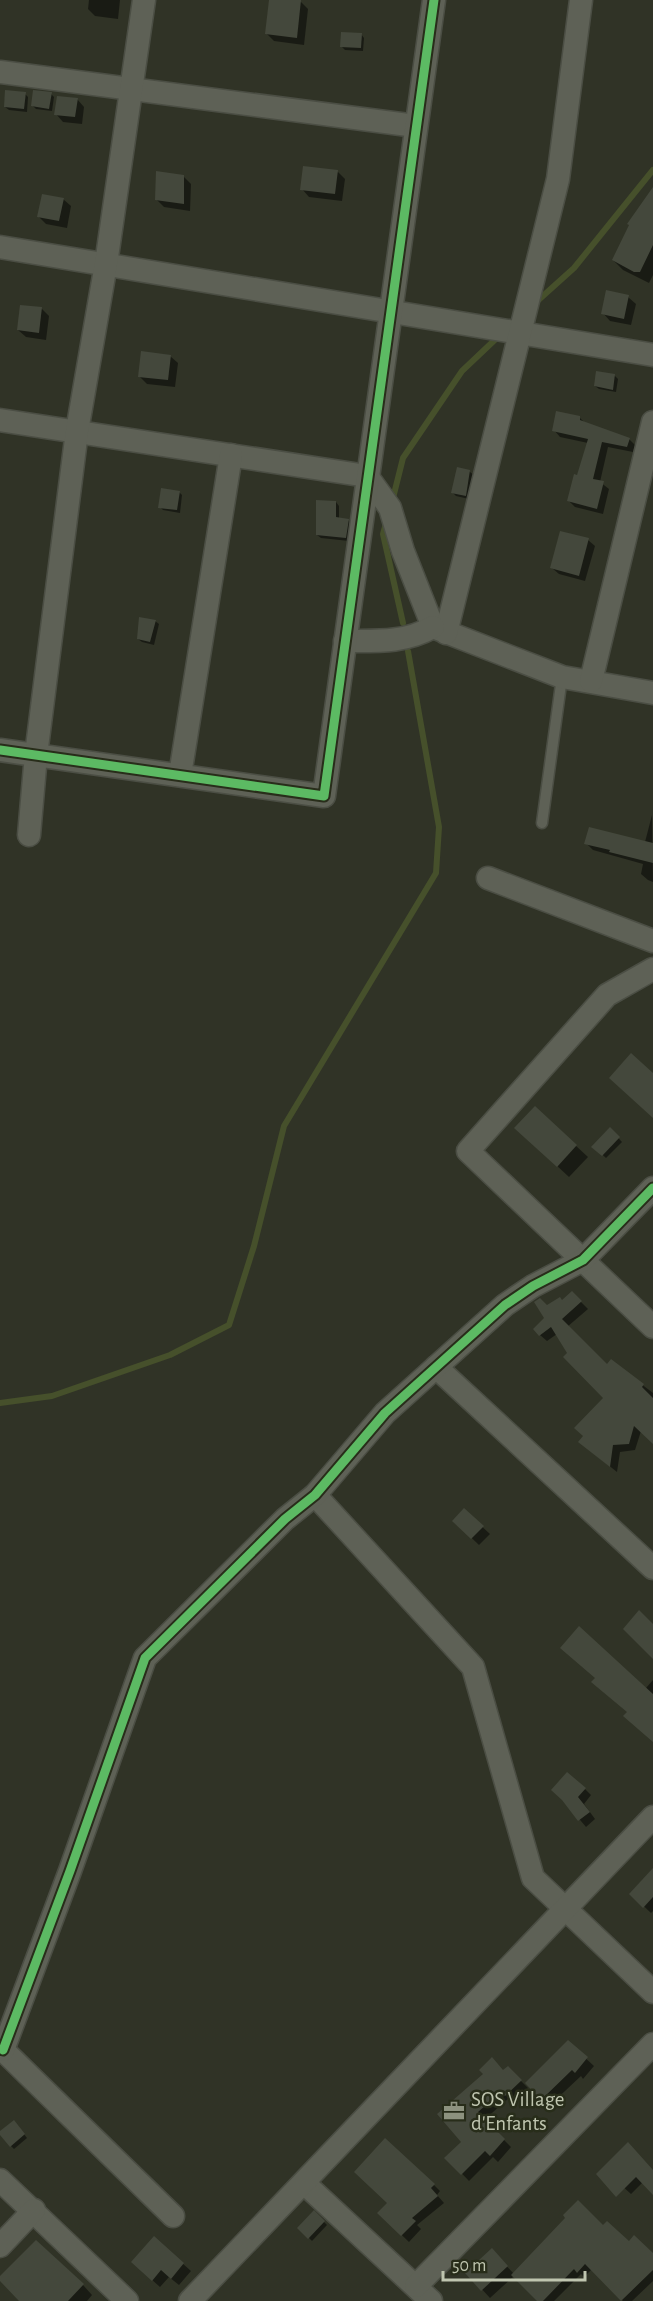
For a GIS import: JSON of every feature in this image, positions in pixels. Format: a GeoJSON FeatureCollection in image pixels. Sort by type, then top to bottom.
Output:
{"type":"FeatureCollection","features":[{"type":"Feature","properties":{"kind":"street"},"geometry":{"type":"LineString","coordinates":[[29,835],[36,755],[77,431],[106,264],[144,0]]}},
{"type":"Feature","properties":{"kind":"street"},"geometry":{"type":"LineString","coordinates":[[0,750],[324,796],[434,0]]}},
{"type":"Feature","properties":{"kind":"street"},"geometry":{"type":"LineString","coordinates":[[440,630],[520,333],[558,179],[581,0]]}},
{"type":"Feature","properties":{"kind":"street"},"geometry":{"type":"LineString","coordinates":[[0,72],[416,126]]}},
{"type":"Feature","properties":{"kind":"street"},"geometry":{"type":"LineString","coordinates":[[0,247],[653,355]]}},
{"type":"Feature","properties":{"kind":"street"},"geometry":{"type":"LineString","coordinates":[[0,420],[367,476],[390,508],[403,551],[440,630]]}},
{"type":"Feature","properties":{"kind":"street"},"geometry":{"type":"LineString","coordinates":[[591,681],[653,422]]}},
{"type":"Feature","properties":{"kind":"street"},"geometry":{"type":"LineString","coordinates":[[180,775],[231,455]]}},
{"type":"Feature","properties":{"kind":"street"},"geometry":{"type":"LineString","coordinates":[[345,640],[385,642],[440,630],[562,677],[653,693]]}},
{"type":"Feature","properties":{"kind":"street"},"geometry":{"type":"LineString","coordinates":[[488,878],[653,941]]}},
{"type":"Feature","properties":{"kind":"street"},"geometry":{"type":"LineString","coordinates":[[653,969],[607,995],[468,1151],[653,1327]]}},
{"type":"Feature","properties":{"kind":"street"},"geometry":{"type":"LineString","coordinates":[[173,2216],[2,2048],[78,1850],[145,1658],[285,1519],[315,1495],[385,1413],[505,1305],[533,1286],[583,1260],[653,1188]]}},
{"type":"Feature","properties":{"kind":"street"},"geometry":{"type":"LineString","coordinates":[[436,1367],[653,1568]]}},
{"type":"Feature","properties":{"kind":"street"},"geometry":{"type":"LineString","coordinates":[[315,1495],[474,1667],[533,1878],[653,1992]]}},
{"type":"Feature","properties":{"kind":"street"},"geometry":{"type":"LineString","coordinates":[[190,2301],[653,1817]]}},
{"type":"Feature","properties":{"kind":"street"},"geometry":{"type":"LineString","coordinates":[[304,2183],[424,2294],[653,2044]]}},
{"type":"Feature","properties":{"kind":"street"},"geometry":{"type":"LineString","coordinates":[[0,2180],[127,2301]]}},
{"type":"Feature","properties":{"kind":"street"},"geometry":{"type":"LineString","coordinates":[[0,2246],[34,2210]]}},
{"type":"Feature","properties":{"kind":"lane"},"geometry":{"type":"LineString","coordinates":[[542,823],[562,677]]}},
{"type":"Feature","properties":{"kind":"building"},"geometry":{"type":"Polygon","coordinates":[[[269,0],[301,0],[297,38],[265,34],[269,0]]]}},
{"type":"Feature","properties":{"kind":"building"},"geometry":{"type":"Polygon","coordinates":[[[341,32],[362,33],[361,48],[340,47],[341,32]]]}},
{"type":"Feature","properties":{"kind":"building"},"geometry":{"type":"Polygon","coordinates":[[[5,90],[26,92],[24,109],[4,107],[5,90]]]}},
{"type":"Feature","properties":{"kind":"building"},"geometry":{"type":"Polygon","coordinates":[[[33,90],[52,92],[49,109],[31,106],[33,90]]]}},
{"type":"Feature","properties":{"kind":"building"},"geometry":{"type":"Polygon","coordinates":[[[57,96],[78,98],[75,117],[54,115],[57,96]]]}},
{"type":"Feature","properties":{"kind":"building"},"geometry":{"type":"Polygon","coordinates":[[[303,166],[338,170],[335,194],[300,190],[303,166]]]}},
{"type":"Feature","properties":{"kind":"building"},"geometry":{"type":"Polygon","coordinates":[[[156,171],[184,175],[184,204],[155,200],[156,171]]]}},
{"type":"Feature","properties":{"kind":"building"},"geometry":{"type":"Polygon","coordinates":[[[653,187],[653,245],[640,272],[634,272],[612,260],[629,225],[627,224],[653,187]]]}},
{"type":"Feature","properties":{"kind":"building"},"geometry":{"type":"Polygon","coordinates":[[[42,194],[64,198],[59,221],[37,217],[42,194]]]}},
{"type":"Feature","properties":{"kind":"building"},"geometry":{"type":"Polygon","coordinates":[[[606,290],[629,295],[624,319],[601,314],[606,290]]]}},
{"type":"Feature","properties":{"kind":"building"},"geometry":{"type":"Polygon","coordinates":[[[20,305],[42,307],[39,333],[17,330],[20,305]]]}},
{"type":"Feature","properties":{"kind":"building"},"geometry":{"type":"Polygon","coordinates":[[[141,351],[171,355],[168,380],[138,377],[141,351]]]}},
{"type":"Feature","properties":{"kind":"building"},"geometry":{"type":"Polygon","coordinates":[[[596,371],[615,374],[613,390],[594,386],[596,371]]]}},
{"type":"Feature","properties":{"kind":"building"},"geometry":{"type":"Polygon","coordinates":[[[556,411],[580,416],[580,420],[630,438],[627,447],[602,442],[593,479],[604,481],[597,509],[567,501],[574,474],[577,475],[588,439],[552,431],[556,411]]]}},
{"type":"Feature","properties":{"kind":"building"},"geometry":{"type":"Polygon","coordinates":[[[457,467],[470,470],[466,496],[451,493],[457,467]]]}},
{"type":"Feature","properties":{"kind":"building"},"geometry":{"type":"Polygon","coordinates":[[[161,488],[180,491],[177,510],[158,508],[161,488]]]}},
{"type":"Feature","properties":{"kind":"building"},"geometry":{"type":"Polygon","coordinates":[[[316,500],[336,501],[336,517],[349,519],[346,538],[316,535],[316,500]]]}},
{"type":"Feature","properties":{"kind":"building"},"geometry":{"type":"Polygon","coordinates":[[[560,531],[589,538],[579,576],[550,568],[560,531]]]}},
{"type":"Feature","properties":{"kind":"building"},"geometry":{"type":"Polygon","coordinates":[[[139,617],[156,620],[150,642],[137,639],[139,617]]]}},
{"type":"Feature","properties":{"kind":"building"},"geometry":{"type":"Polygon","coordinates":[[[589,827],[653,843],[653,863],[584,844],[589,827]]]}},
{"type":"Feature","properties":{"kind":"building"},"geometry":{"type":"Polygon","coordinates":[[[631,1053],[653,1073],[653,1118],[609,1078],[631,1053]]]}},
{"type":"Feature","properties":{"kind":"building"},"geometry":{"type":"Polygon","coordinates":[[[535,1106],[577,1145],[557,1167],[514,1128],[535,1106]]]}},
{"type":"Feature","properties":{"kind":"building"},"geometry":{"type":"Polygon","coordinates":[[[610,1127],[620,1137],[602,1156],[591,1147],[610,1127]]]}},
{"type":"Feature","properties":{"kind":"building"},"geometry":{"type":"Polygon","coordinates":[[[572,1291],[582,1301],[562,1319],[607,1364],[611,1359],[644,1384],[642,1387],[653,1398],[653,1444],[634,1426],[629,1444],[613,1445],[610,1467],[578,1442],[583,1436],[574,1428],[603,1398],[563,1357],[567,1353],[551,1327],[539,1336],[533,1329],[544,1318],[534,1302],[540,1298],[547,1305],[560,1297],[562,1300],[572,1291]]]}},
{"type":"Feature","properties":{"kind":"building"},"geometry":{"type":"Polygon","coordinates":[[[464,1508],[484,1526],[471,1539],[452,1521],[464,1508]]]}},
{"type":"Feature","properties":{"kind":"building"},"geometry":{"type":"Polygon","coordinates":[[[639,1610],[653,1624],[653,1659],[623,1629],[639,1610]]]}},
{"type":"Feature","properties":{"kind":"building"},"geometry":{"type":"Polygon","coordinates":[[[579,1626],[653,1694],[653,1742],[623,1716],[627,1712],[591,1682],[595,1678],[560,1648],[579,1626]]]}},
{"type":"Feature","properties":{"kind":"building"},"geometry":{"type":"Polygon","coordinates":[[[567,1772],[586,1788],[578,1797],[590,1812],[578,1821],[551,1790],[567,1772]]]}},
{"type":"Feature","properties":{"kind":"building"},"geometry":{"type":"Polygon","coordinates":[[[653,1868],[653,1897],[643,1908],[629,1894],[653,1868]]]}},
{"type":"Feature","properties":{"kind":"building"},"geometry":{"type":"Polygon","coordinates":[[[568,2040],[588,2057],[575,2073],[572,2070],[541,2100],[525,2083],[568,2040]]]}},
{"type":"Feature","properties":{"kind":"building"},"geometry":{"type":"Polygon","coordinates":[[[492,2057],[503,2070],[508,2066],[522,2080],[505,2096],[501,2092],[478,2112],[505,2139],[490,2156],[485,2151],[461,2175],[444,2158],[461,2142],[437,2114],[483,2074],[479,2070],[492,2057]]]}},
{"type":"Feature","properties":{"kind":"building"},"geometry":{"type":"Polygon","coordinates":[[[14,2120],[25,2134],[10,2147],[0,2135],[0,2131],[14,2120]]]}},
{"type":"Feature","properties":{"kind":"building"},"geometry":{"type":"Polygon","coordinates":[[[385,2138],[435,2184],[431,2188],[438,2196],[412,2218],[416,2221],[401,2236],[377,2213],[387,2203],[354,2172],[385,2138]]]}},
{"type":"Feature","properties":{"kind":"building"},"geometry":{"type":"Polygon","coordinates":[[[628,2142],[653,2170],[653,2195],[636,2177],[616,2197],[596,2174],[628,2142]]]}},
{"type":"Feature","properties":{"kind":"building"},"geometry":{"type":"Polygon","coordinates":[[[578,2200],[603,2225],[607,2221],[629,2241],[634,2235],[653,2253],[653,2270],[621,2301],[585,2264],[577,2273],[574,2269],[543,2301],[537,2301],[511,2275],[565,2218],[563,2215],[578,2200]]]}},
{"type":"Feature","properties":{"kind":"building"},"geometry":{"type":"Polygon","coordinates":[[[314,2210],[325,2221],[308,2239],[297,2228],[314,2210]]]}},
{"type":"Feature","properties":{"kind":"building"},"geometry":{"type":"Polygon","coordinates":[[[154,2236],[184,2263],[171,2279],[161,2270],[152,2281],[131,2262],[154,2236]]]}},
{"type":"Feature","properties":{"kind":"building"},"geometry":{"type":"Polygon","coordinates":[[[36,2240],[84,2284],[68,2301],[19,2301],[0,2281],[0,2276],[36,2240]]]}},
{"type":"Feature","properties":{"kind":"building"},"geometry":{"type":"Polygon","coordinates":[[[492,2248],[508,2266],[481,2291],[465,2273],[492,2248]]]}},
{"type":"Feature","properties":{"kind":"waterway"},"geometry":{"type":"LineString","coordinates":[[534,304],[574,268],[653,170]]}},
{"type":"Feature","properties":{"kind":"waterway"},"geometry":{"type":"LineString","coordinates":[[392,502],[403,458],[462,371],[500,335]]}},
{"type":"Feature","properties":{"kind":"waterway"},"geometry":{"type":"LineString","coordinates":[[386,523],[383,534],[403,623]]}},
{"type":"Feature","properties":{"kind":"waterway"},"geometry":{"type":"LineString","coordinates":[[0,1403],[52,1396],[170,1355],[229,1325],[254,1246],[284,1126],[436,873],[439,827],[408,651]]}},
{"type":"Feature","properties":{"kind":"cycle path"},"geometry":{"type":"LineString","coordinates":[[0,750],[324,796],[434,0]]}},
{"type":"Feature","properties":{"kind":"cycle path"},"geometry":{"type":"LineString","coordinates":[[3,2050],[70,1871],[145,1658],[285,1519],[315,1495],[385,1413],[505,1305],[533,1286],[583,1260],[653,1188]]}},
{"type":"Feature","properties":{"kind":"place","name":"SOS Village d'Enfants"},"geometry":{"type":"Point","coordinates":[454,2111]}}]}
